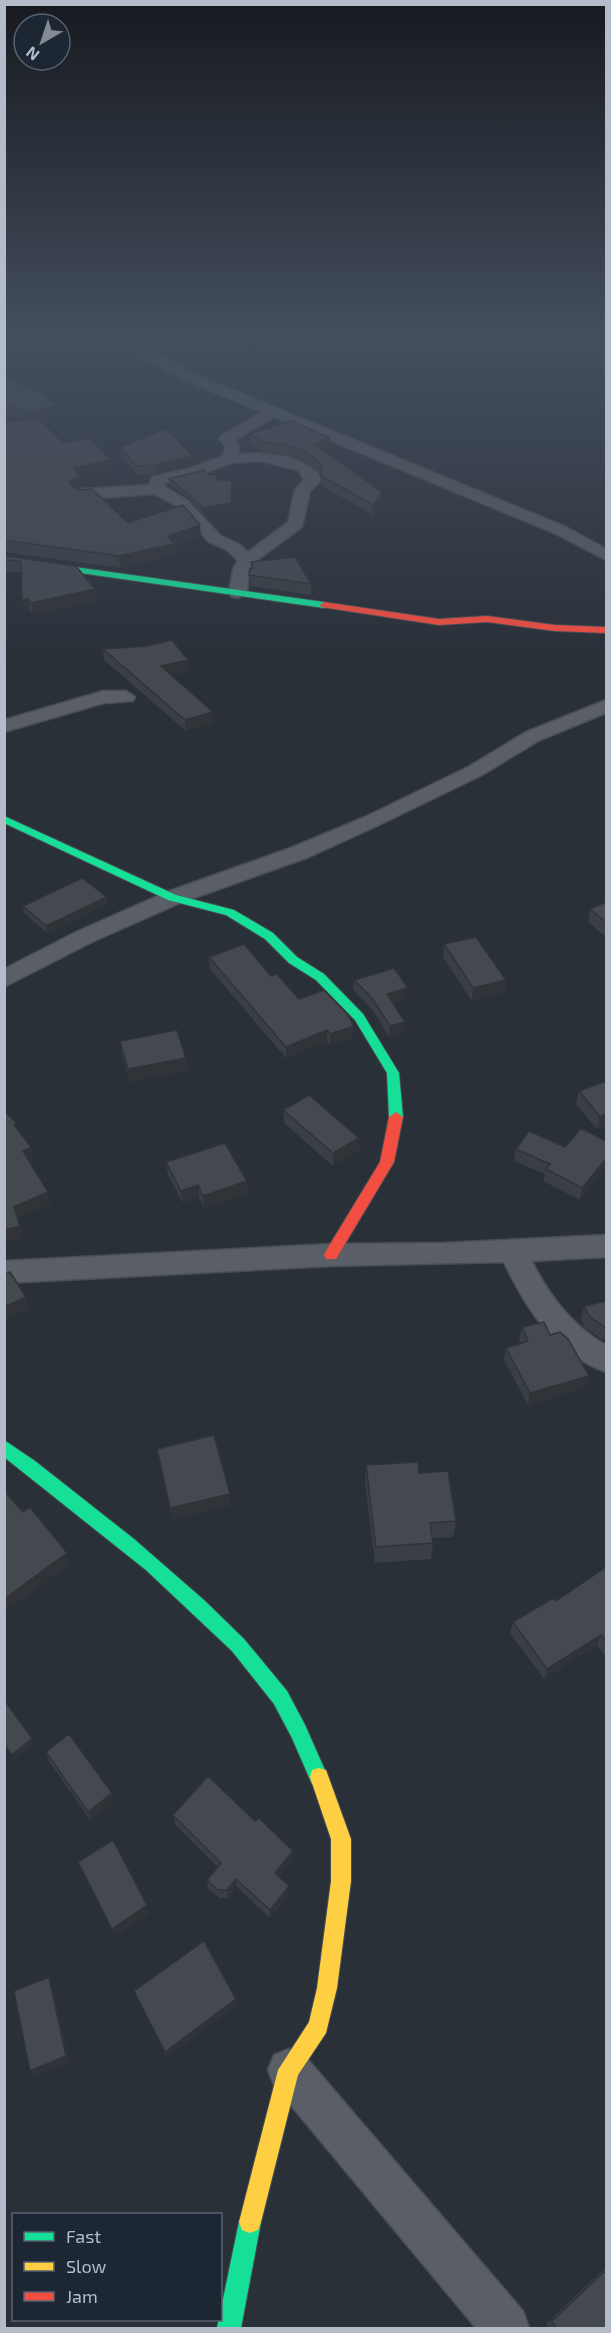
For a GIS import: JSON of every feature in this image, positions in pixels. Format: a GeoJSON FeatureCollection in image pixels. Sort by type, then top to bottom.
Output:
{"type":"FeatureCollection","features":[{"type":"Feature","properties":{"kind":"street"},"geometry":{"type":"LineString","coordinates":[[229,443],[233,447],[229,459]]}},
{"type":"Feature","properties":{"kind":"street"},"geometry":{"type":"LineString","coordinates":[[352,443],[463,492],[560,530],[606,555]]}},
{"type":"Feature","properties":{"kind":"street"},"geometry":{"type":"LineString","coordinates":[[157,489],[157,480],[195,472],[229,459],[261,457],[303,467],[312,476],[312,482],[303,489],[296,524],[247,560],[241,569],[238,593]]}},
{"type":"Feature","properties":{"kind":"street"},"geometry":{"type":"LineString","coordinates":[[81,494],[157,489],[182,503],[215,540],[233,547],[247,560]]}},
{"type":"Feature","properties":{"kind":"street"},"geometry":{"type":"LineString","coordinates":[[4,559],[439,622],[487,619],[555,628],[606,630]]}},
{"type":"Feature","properties":{"kind":"street"},"geometry":{"type":"LineString","coordinates":[[4,726],[103,697],[126,697]]}},
{"type":"Feature","properties":{"kind":"street"},"geometry":{"type":"LineString","coordinates":[[4,980],[84,937],[172,898],[301,852],[362,826],[476,771],[533,735],[606,706]]}},
{"type":"Feature","properties":{"kind":"street"},"geometry":{"type":"LineString","coordinates":[[4,819],[172,898],[230,912],[269,936],[286,955],[320,977],[359,1017],[393,1073],[396,1123],[387,1162],[331,1255]]}},
{"type":"Feature","properties":{"kind":"street"},"geometry":{"type":"LineString","coordinates":[[4,1272],[331,1255],[513,1251],[606,1246]]}},
{"type":"Feature","properties":{"kind":"street"},"geometry":{"type":"LineString","coordinates":[[513,1251],[524,1276],[547,1313],[561,1328],[606,1359]]}},
{"type":"Feature","properties":{"kind":"street"},"geometry":{"type":"LineString","coordinates":[[4,1447],[94,1516],[240,1646],[274,1688],[295,1723],[326,1792],[341,1839],[341,1881],[327,1988],[319,2026],[289,2070],[254,2203],[229,2328]]}},
{"type":"Feature","properties":{"kind":"street"},"geometry":{"type":"LineString","coordinates":[[289,2070],[506,2328]]}},
{"type":"Feature","properties":{"kind":"building"},"geometry":{"type":"Polygon","coordinates":[[[4,443],[95,443],[111,460],[73,468],[80,476],[70,481],[70,485],[80,490],[92,489],[128,523],[183,505],[200,525],[168,536],[174,544],[119,556],[4,540],[4,443]]]}},
{"type":"Feature","properties":{"kind":"building"},"geometry":{"type":"Polygon","coordinates":[[[131,443],[180,443],[193,456],[156,465],[136,466],[121,447],[131,443]]]}},
{"type":"Feature","properties":{"kind":"building"},"geometry":{"type":"Polygon","coordinates":[[[272,443],[317,443],[314,444],[382,492],[373,505],[320,475],[322,465],[305,451],[272,443]]]}},
{"type":"Feature","properties":{"kind":"building"},"geometry":{"type":"Polygon","coordinates":[[[204,470],[210,475],[216,474],[218,480],[232,480],[231,503],[203,508],[169,479],[204,470]]]}},
{"type":"Feature","properties":{"kind":"building"},"geometry":{"type":"Polygon","coordinates":[[[4,556],[76,566],[95,589],[31,603],[28,599],[22,600],[21,561],[4,560],[4,556]]]}},
{"type":"Feature","properties":{"kind":"building"},"geometry":{"type":"Polygon","coordinates":[[[295,557],[311,584],[249,575],[250,569],[253,568],[251,562],[295,557]]]}},
{"type":"Feature","properties":{"kind":"building"},"geometry":{"type":"Polygon","coordinates":[[[172,640],[188,660],[161,666],[213,712],[185,720],[103,649],[147,646],[172,640]]]}},
{"type":"Feature","properties":{"kind":"building"},"geometry":{"type":"Polygon","coordinates":[[[82,878],[107,897],[46,926],[23,906],[82,878]]]}},
{"type":"Feature","properties":{"kind":"building"},"geometry":{"type":"Polygon","coordinates":[[[606,902],[606,922],[590,909],[606,902]]]}},
{"type":"Feature","properties":{"kind":"building"},"geometry":{"type":"Polygon","coordinates":[[[476,937],[506,980],[473,988],[444,944],[476,937]]]}},
{"type":"Feature","properties":{"kind":"building"},"geometry":{"type":"Polygon","coordinates":[[[244,944],[271,976],[277,974],[299,999],[324,990],[347,1014],[354,1026],[330,1034],[327,1030],[286,1047],[209,957],[244,944]]]}},
{"type":"Feature","properties":{"kind":"building"},"geometry":{"type":"Polygon","coordinates":[[[394,968],[408,988],[387,994],[405,1022],[390,1026],[372,998],[354,980],[394,968]]]}},
{"type":"Feature","properties":{"kind":"building"},"geometry":{"type":"Polygon","coordinates":[[[177,1030],[186,1058],[128,1069],[120,1041],[177,1030]]]}},
{"type":"Feature","properties":{"kind":"building"},"geometry":{"type":"Polygon","coordinates":[[[606,1081],[606,1114],[600,1117],[579,1091],[606,1081]]]}},
{"type":"Feature","properties":{"kind":"building"},"geometry":{"type":"Polygon","coordinates":[[[309,1095],[359,1138],[333,1153],[283,1110],[309,1095]]]}},
{"type":"Feature","properties":{"kind":"building"},"geometry":{"type":"Polygon","coordinates":[[[4,1110],[17,1124],[14,1125],[31,1147],[23,1151],[48,1192],[14,1207],[20,1226],[4,1230],[4,1110]]]}},
{"type":"Feature","properties":{"kind":"building"},"geometry":{"type":"Polygon","coordinates":[[[581,1128],[606,1141],[606,1159],[582,1188],[546,1169],[550,1164],[516,1149],[529,1131],[565,1147],[581,1128]]]}},
{"type":"Feature","properties":{"kind":"building"},"geometry":{"type":"Polygon","coordinates":[[[225,1143],[247,1181],[203,1196],[198,1185],[181,1191],[166,1162],[225,1143]]]}},
{"type":"Feature","properties":{"kind":"building"},"geometry":{"type":"Polygon","coordinates":[[[10,1272],[26,1297],[4,1307],[4,1275],[10,1272]]]}},
{"type":"Feature","properties":{"kind":"building"},"geometry":{"type":"Polygon","coordinates":[[[606,1301],[606,1328],[589,1316],[584,1306],[606,1301]]]}},
{"type":"Feature","properties":{"kind":"building"},"geometry":{"type":"Polygon","coordinates":[[[544,1322],[550,1335],[560,1332],[568,1339],[589,1376],[530,1393],[506,1348],[528,1341],[522,1327],[544,1322]]]}},
{"type":"Feature","properties":{"kind":"building"},"geometry":{"type":"Polygon","coordinates":[[[214,1435],[230,1494],[170,1508],[157,1449],[214,1435]]]}},
{"type":"Feature","properties":{"kind":"building"},"geometry":{"type":"Polygon","coordinates":[[[418,1462],[419,1473],[448,1471],[456,1521],[430,1523],[433,1543],[376,1547],[366,1465],[418,1462]]]}},
{"type":"Feature","properties":{"kind":"building"},"geometry":{"type":"Polygon","coordinates":[[[4,1491],[23,1512],[30,1507],[67,1553],[4,1599],[4,1491]]]}},
{"type":"Feature","properties":{"kind":"building"},"geometry":{"type":"Polygon","coordinates":[[[606,1567],[606,1642],[601,1635],[547,1669],[513,1622],[553,1598],[556,1601],[606,1567]]]}},
{"type":"Feature","properties":{"kind":"building"},"geometry":{"type":"Polygon","coordinates":[[[4,1700],[32,1738],[12,1755],[4,1744],[4,1700]]]}},
{"type":"Feature","properties":{"kind":"building"},"geometry":{"type":"Polygon","coordinates":[[[69,1734],[112,1793],[88,1812],[46,1752],[69,1734]]]}},
{"type":"Feature","properties":{"kind":"building"},"geometry":{"type":"Polygon","coordinates":[[[208,1776],[255,1821],[259,1818],[293,1851],[275,1873],[289,1886],[270,1910],[236,1879],[227,1890],[218,1890],[207,1880],[221,1863],[173,1815],[208,1776]]]}},
{"type":"Feature","properties":{"kind":"building"},"geometry":{"type":"Polygon","coordinates":[[[113,1840],[147,1905],[112,1929],[78,1862],[113,1840]]]}},
{"type":"Feature","properties":{"kind":"building"},"geometry":{"type":"Polygon","coordinates":[[[204,1941],[236,1999],[165,2052],[134,1991],[204,1941]]]}},
{"type":"Feature","properties":{"kind":"building"},"geometry":{"type":"Polygon","coordinates":[[[49,1977],[66,2056],[30,2071],[14,1991],[49,1977]]]}},
{"type":"Feature","properties":{"kind":"building"},"geometry":{"type":"Polygon","coordinates":[[[606,2270],[606,2328],[556,2328],[552,2321],[606,2270]]]}},
{"type":"Feature","properties":{"kind":"traffic: fast"},"geometry":{"type":"LineString","coordinates":[[4,559],[324,605]]}},
{"type":"Feature","properties":{"kind":"traffic: fast"},"geometry":{"type":"LineString","coordinates":[[4,819],[172,898],[230,912],[269,936],[293,960],[320,977],[359,1017],[393,1073],[396,1117]]}},
{"type":"Feature","properties":{"kind":"traffic: fast"},"geometry":{"type":"LineString","coordinates":[[4,1447],[128,1544],[238,1645],[265,1676],[287,1709],[319,1777]]}},
{"type":"Feature","properties":{"kind":"traffic: fast"},"geometry":{"type":"LineString","coordinates":[[229,2328],[250,2222]]}},
{"type":"Feature","properties":{"kind":"traffic: slow"},"geometry":{"type":"LineString","coordinates":[[250,2222],[289,2070],[319,2026],[327,1988],[341,1881],[341,1839],[319,1777]]}},
{"type":"Feature","properties":{"kind":"traffic: jam"},"geometry":{"type":"LineString","coordinates":[[324,605],[439,622],[487,619],[555,628],[606,630]]}},
{"type":"Feature","properties":{"kind":"traffic: jam"},"geometry":{"type":"LineString","coordinates":[[331,1255],[387,1162],[396,1117]]}}]}
